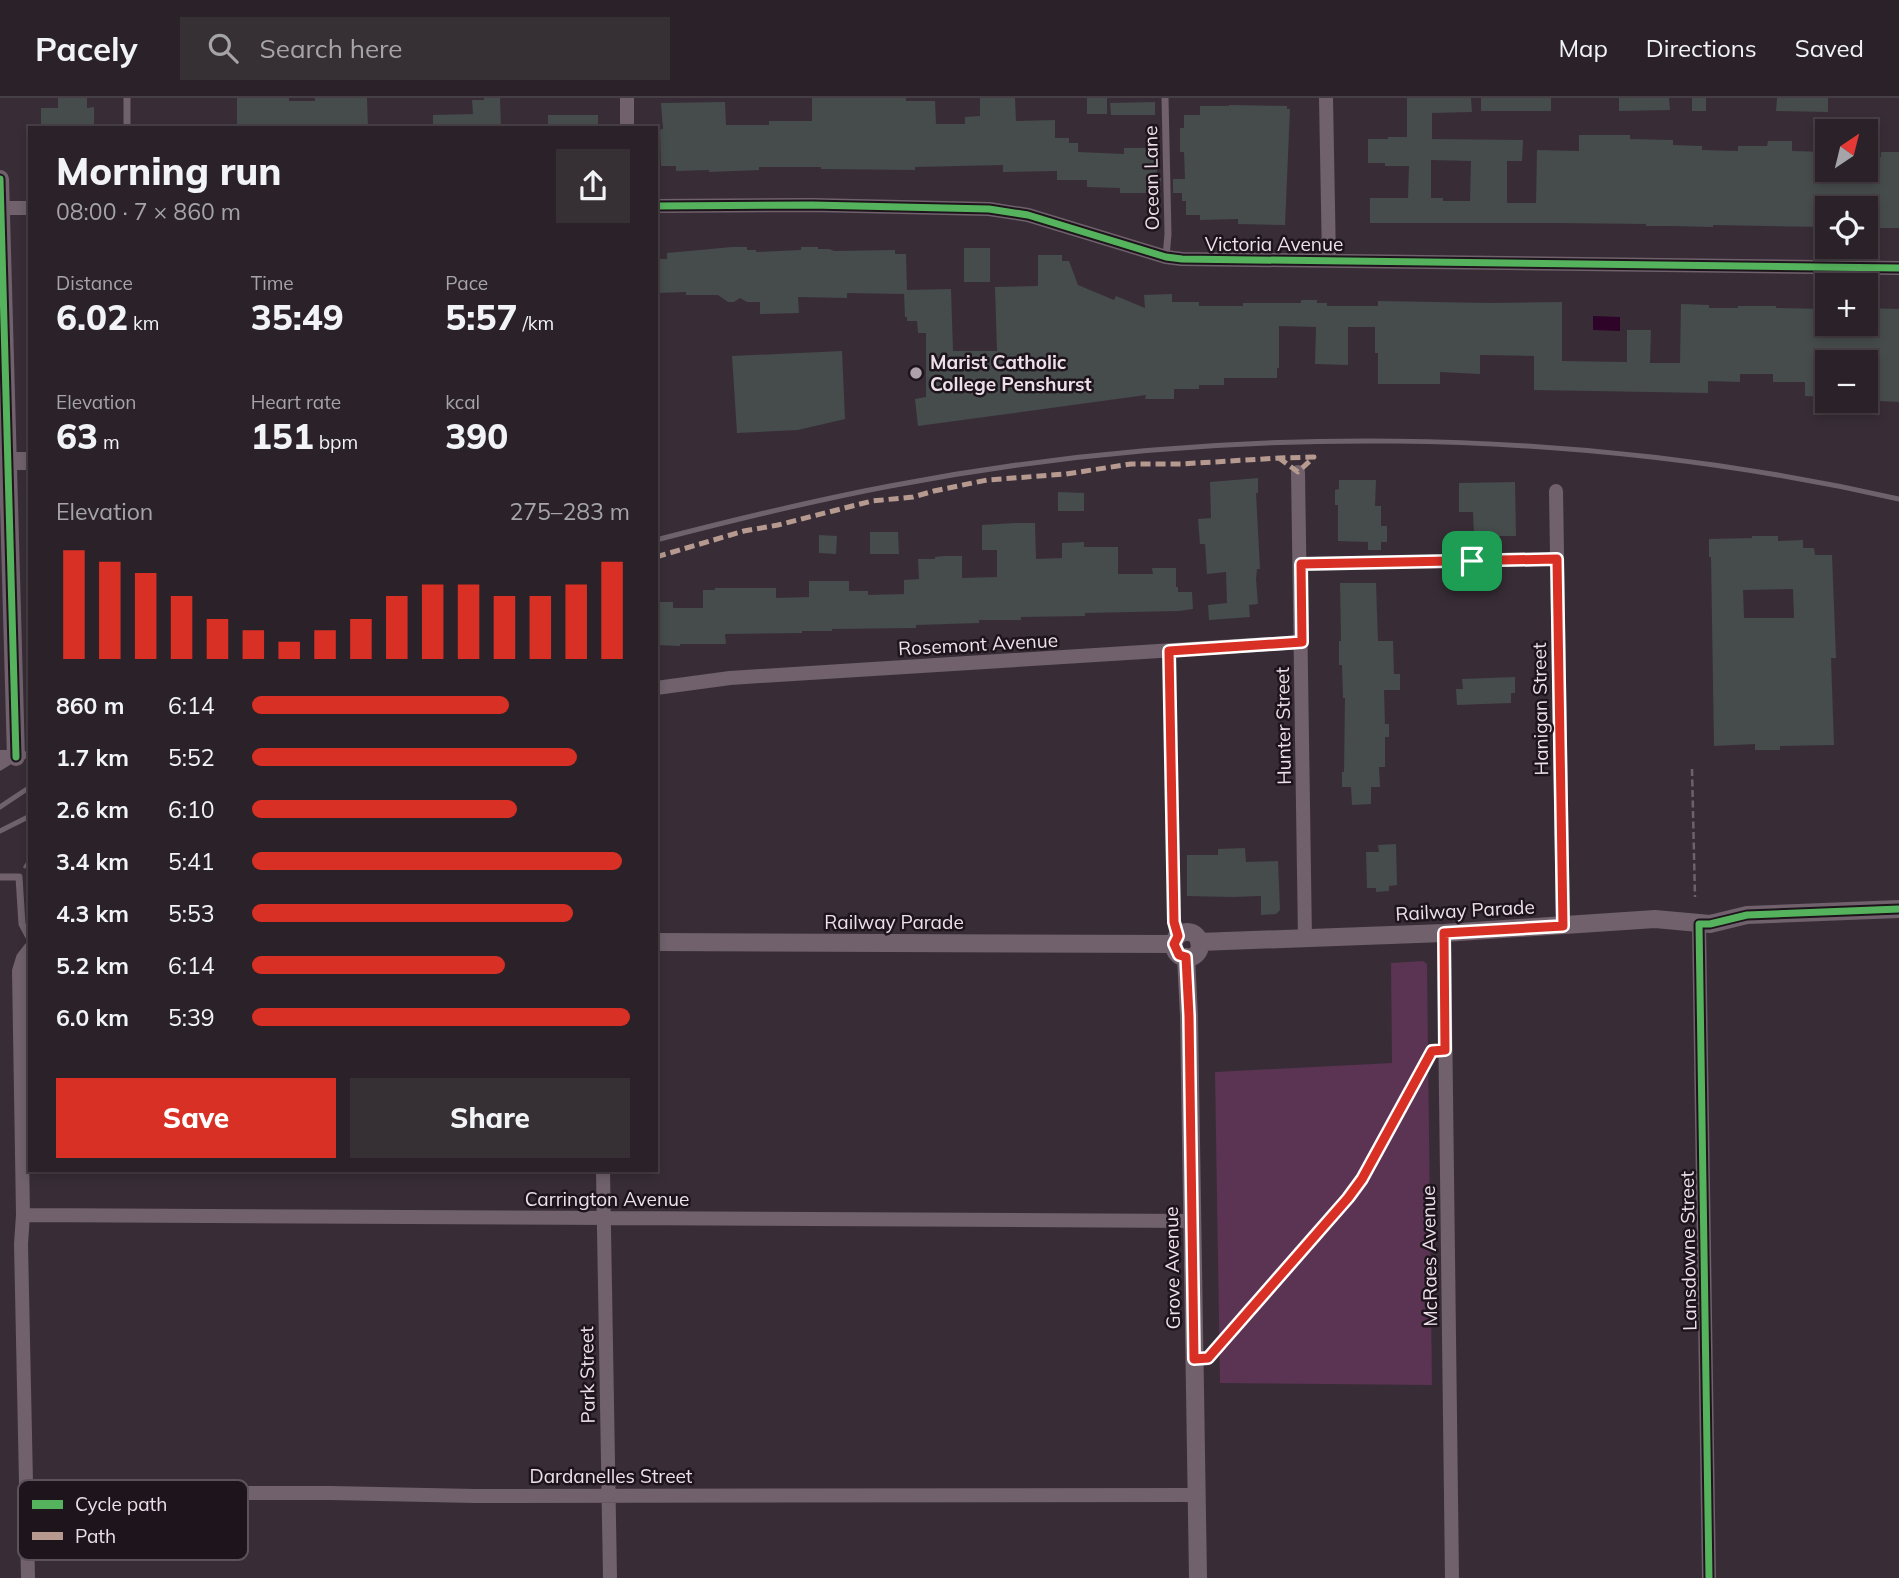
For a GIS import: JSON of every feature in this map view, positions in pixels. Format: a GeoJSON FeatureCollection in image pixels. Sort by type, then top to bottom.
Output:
{"type":"FeatureCollection","features":[{"type":"Feature","properties":{"kind":"street"},"geometry":{"type":"LineString","coordinates":[[627,98],[627,126]]}},
{"type":"Feature","properties":{"kind":"street"},"geometry":{"type":"LineString","coordinates":[[1326,98],[1329,260]]}},
{"type":"Feature","properties":{"kind":"street"},"geometry":{"type":"LineString","coordinates":[[0,179],[8,461],[5,517],[15,756]]}},
{"type":"Feature","properties":{"kind":"street","name":"Victoria Avenue"},"geometry":{"type":"LineString","coordinates":[[658,206],[826,205],[1007,211],[1182,260],[1899,268]]}},
{"type":"Feature","properties":{"kind":"street"},"geometry":{"type":"LineString","coordinates":[[1,208],[28,208]]}},
{"type":"Feature","properties":{"kind":"street"},"geometry":{"type":"LineString","coordinates":[[8,461],[28,461]]}},
{"type":"Feature","properties":{"kind":"street","name":"Hunter Street"},"geometry":{"type":"LineString","coordinates":[[1298,472],[1305,939]]}},
{"type":"Feature","properties":{"kind":"street","name":"Hanigan Street"},"geometry":{"type":"LineString","coordinates":[[1556,491],[1563,926]]}},
{"type":"Feature","properties":{"kind":"street","name":"Rosemont Avenue"},"geometry":{"type":"LineString","coordinates":[[658,688],[730,678],[1302,642]]}},
{"type":"Feature","properties":{"kind":"street","name":"Railway Parade"},"geometry":{"type":"LineString","coordinates":[[658,942],[1179,946],[1185,932],[1192,933],[1199,942],[1305,939],[1655,919],[1710,924],[1747,915],[1899,909]]}},
{"type":"Feature","properties":{"kind":"street","name":"Lansdowne Street"},"geometry":{"type":"LineString","coordinates":[[1699,924],[1709,1578]]}},
{"type":"Feature","properties":{"kind":"street","name":"McRaes Avenue"},"geometry":{"type":"LineString","coordinates":[[1444,933],[1452,1578]]}},
{"type":"Feature","properties":{"kind":"street","name":"Grove Avenue"},"geometry":{"type":"LineString","coordinates":[[1179,946],[1189,1016],[1198,1578]]}},
{"type":"Feature","properties":{"kind":"street"},"geometry":{"type":"LineString","coordinates":[[26,1480],[19,971],[28,952]]}},
{"type":"Feature","properties":{"kind":"street","name":"Park Street"},"geometry":{"type":"LineString","coordinates":[[603,1172],[610,1578]]}},
{"type":"Feature","properties":{"kind":"street","name":"Carrington Avenue"},"geometry":{"type":"LineString","coordinates":[[23,1215],[1192,1221]]}},
{"type":"Feature","properties":{"kind":"street","name":"Dardanelles Street"},"geometry":{"type":"LineString","coordinates":[[248,1493],[475,1496],[1196,1495]]}},
{"type":"Feature","properties":{"kind":"street"},"geometry":{"type":"LineString","coordinates":[[28,1560],[28,1578]]}},
{"type":"Feature","properties":{"kind":"lane"},"geometry":{"type":"LineString","coordinates":[[127,98],[128,126]]}},
{"type":"Feature","properties":{"kind":"lane","name":"Ocean Lane"},"geometry":{"type":"LineString","coordinates":[[1165,98],[1168,234],[1166,257]]}},
{"type":"Feature","properties":{"kind":"lane"},"geometry":{"type":"LineString","coordinates":[[1301,564],[1557,559]]}},
{"type":"Feature","properties":{"kind":"lane"},"geometry":{"type":"LineString","coordinates":[[1169,651],[1174,922],[1179,946]]}},
{"type":"Feature","properties":{"kind":"lane"},"geometry":{"type":"LineString","coordinates":[[0,767],[15,756]]}},
{"type":"Feature","properties":{"kind":"lane"},"geometry":{"type":"LineString","coordinates":[[0,877],[19,877],[22,924],[28,935]]}},
{"type":"Feature","properties":{"kind":"path"},"geometry":{"type":"LineString","coordinates":[[1692,768],[1695,897]]}},
{"type":"Feature","properties":{"kind":"path"},"geometry":{"type":"LineString","coordinates":[[1194,1359],[1208,1358],[1348,1198],[1372,1162],[1432,1051],[1445,1050]]}},
{"type":"Feature","properties":{"kind":"shaded area"},"geometry":{"type":"Polygon","coordinates":[[[1593,316],[1620,317],[1620,331],[1593,330],[1593,316]]]}},
{"type":"Feature","properties":{"kind":"shaded area"},"geometry":{"type":"Polygon","coordinates":[[[1423,961],[1427,964],[1432,1385],[1220,1383],[1215,1072],[1392,1063],[1391,963],[1423,961]]]}},
{"type":"Feature","properties":{"kind":"building"},"geometry":{"type":"Polygon","coordinates":[[[58,98],[87,98],[87,108],[94,107],[94,126],[41,126],[41,108],[58,108],[58,98]]]}},
{"type":"Feature","properties":{"kind":"building"},"geometry":{"type":"Polygon","coordinates":[[[237,98],[315,101],[315,98],[367,98],[368,126],[237,126],[237,98]]]}},
{"type":"Feature","properties":{"kind":"building"},"geometry":{"type":"Polygon","coordinates":[[[500,98],[501,126],[433,126],[433,115],[473,114],[472,100],[500,98]]]}},
{"type":"Feature","properties":{"kind":"building"},"geometry":{"type":"Polygon","coordinates":[[[812,98],[906,98],[906,101],[935,101],[936,124],[965,124],[965,117],[980,116],[980,98],[1015,98],[1016,121],[1055,120],[1055,138],[1069,138],[1069,143],[1078,143],[1078,152],[1124,154],[1124,148],[1154,148],[1154,166],[1157,166],[1157,178],[1161,178],[1161,193],[1120,193],[1120,188],[1087,187],[1087,180],[1057,180],[1057,171],[1003,172],[1003,165],[915,167],[915,170],[759,167],[759,170],[709,172],[676,171],[676,166],[661,166],[661,103],[725,102],[726,125],[769,125],[769,121],[812,121],[812,98]]]}},
{"type":"Feature","properties":{"kind":"building"},"geometry":{"type":"Polygon","coordinates":[[[1087,98],[1107,98],[1107,114],[1087,114],[1087,98]]]}},
{"type":"Feature","properties":{"kind":"building"},"geometry":{"type":"Polygon","coordinates":[[[1407,98],[1471,98],[1472,112],[1432,113],[1432,139],[1523,140],[1522,161],[1507,161],[1507,203],[1536,203],[1537,150],[1579,151],[1579,135],[1630,135],[1630,139],[1673,140],[1673,145],[1702,146],[1702,150],[1738,151],[1738,146],[1767,146],[1768,141],[1792,141],[1792,151],[1815,152],[1815,182],[1878,182],[1878,157],[1881,157],[1881,152],[1899,152],[1899,228],[1878,228],[1878,196],[1815,196],[1815,227],[1370,223],[1370,198],[1408,198],[1409,166],[1368,163],[1368,139],[1407,137],[1407,98]],[[1431,160],[1431,198],[1470,201],[1471,161],[1431,160]]]}},
{"type":"Feature","properties":{"kind":"building"},"geometry":{"type":"Polygon","coordinates":[[[1481,98],[1551,98],[1551,111],[1481,111],[1481,98]]]}},
{"type":"Feature","properties":{"kind":"building"},"geometry":{"type":"Polygon","coordinates":[[[1619,98],[1669,98],[1670,110],[1619,111],[1619,98]]]}},
{"type":"Feature","properties":{"kind":"building"},"geometry":{"type":"Polygon","coordinates":[[[1692,98],[1706,98],[1706,111],[1692,111],[1692,98]]]}},
{"type":"Feature","properties":{"kind":"building"},"geometry":{"type":"Polygon","coordinates":[[[1777,98],[1828,98],[1828,112],[1776,111],[1777,98]]]}},
{"type":"Feature","properties":{"kind":"building"},"geometry":{"type":"Polygon","coordinates":[[[1155,102],[1155,115],[1111,115],[1110,103],[1155,102]]]}},
{"type":"Feature","properties":{"kind":"building"},"geometry":{"type":"Polygon","coordinates":[[[1200,106],[1287,106],[1287,109],[1290,109],[1285,225],[1238,224],[1238,219],[1200,220],[1200,215],[1186,215],[1186,201],[1182,201],[1182,193],[1173,193],[1173,179],[1185,179],[1184,152],[1180,152],[1180,128],[1184,128],[1184,115],[1200,115],[1200,106]]]}},
{"type":"Feature","properties":{"kind":"building"},"geometry":{"type":"Polygon","coordinates":[[[548,115],[598,115],[598,126],[548,126],[548,115]]]}},
{"type":"Feature","properties":{"kind":"building"},"geometry":{"type":"Polygon","coordinates":[[[732,247],[747,247],[747,250],[756,252],[801,250],[801,247],[834,251],[895,250],[895,254],[906,254],[907,290],[951,289],[953,351],[997,351],[995,287],[1038,286],[1038,255],[1062,255],[1062,261],[1069,261],[1078,285],[1114,300],[1116,296],[1145,308],[1144,295],[1172,294],[1172,302],[1199,302],[1199,306],[1301,303],[1301,300],[1317,300],[1317,303],[1327,303],[1327,306],[1378,306],[1378,301],[1562,302],[1562,361],[1627,362],[1627,330],[1651,330],[1650,363],[1680,363],[1681,304],[1709,305],[1709,308],[1776,306],[1815,309],[1815,336],[1878,336],[1878,308],[1899,309],[1899,402],[1878,401],[1878,350],[1815,350],[1815,396],[1805,396],[1805,382],[1773,382],[1773,374],[1740,374],[1740,382],[1708,381],[1708,393],[1534,390],[1534,356],[1480,355],[1480,374],[1440,372],[1440,384],[1378,384],[1375,327],[1348,327],[1348,365],[1315,364],[1316,327],[1279,326],[1277,378],[1224,378],[1224,385],[1174,389],[1174,399],[1145,399],[1146,395],[918,426],[915,399],[926,397],[926,333],[918,333],[917,321],[907,321],[904,294],[847,293],[847,298],[798,297],[799,313],[760,314],[760,302],[747,302],[740,298],[728,302],[718,295],[686,295],[686,292],[658,293],[658,259],[667,259],[667,253],[732,247]]]}},
{"type":"Feature","properties":{"kind":"building"},"geometry":{"type":"Polygon","coordinates":[[[964,248],[990,248],[990,282],[964,282],[964,248]]]}},
{"type":"Feature","properties":{"kind":"building"},"geometry":{"type":"Polygon","coordinates":[[[842,351],[845,419],[798,430],[737,433],[732,356],[842,351]]]}},
{"type":"Feature","properties":{"kind":"building"},"geometry":{"type":"Polygon","coordinates":[[[1258,478],[1258,604],[1249,605],[1250,617],[1209,620],[1208,605],[1227,603],[1226,572],[1207,574],[1205,544],[1200,544],[1198,519],[1211,518],[1210,482],[1258,478]]]}},
{"type":"Feature","properties":{"kind":"building"},"geometry":{"type":"Polygon","coordinates":[[[1339,480],[1376,480],[1375,506],[1381,506],[1381,526],[1387,526],[1387,542],[1381,542],[1381,550],[1368,550],[1368,542],[1338,541],[1338,505],[1335,505],[1335,490],[1339,489],[1339,480]]]}},
{"type":"Feature","properties":{"kind":"building"},"geometry":{"type":"Polygon","coordinates":[[[1515,482],[1516,536],[1474,536],[1473,512],[1459,512],[1459,483],[1515,482]]]}},
{"type":"Feature","properties":{"kind":"building"},"geometry":{"type":"Polygon","coordinates":[[[1058,492],[1084,493],[1084,511],[1058,511],[1058,492]]]}},
{"type":"Feature","properties":{"kind":"building"},"geometry":{"type":"Polygon","coordinates":[[[1035,523],[1036,559],[1062,558],[1062,543],[1084,542],[1084,547],[1118,547],[1118,574],[1153,574],[1152,568],[1176,568],[1178,592],[1192,592],[1193,609],[1021,617],[1021,620],[916,625],[916,628],[725,634],[726,644],[658,645],[658,602],[673,602],[673,608],[703,608],[703,590],[776,588],[776,598],[809,597],[809,581],[849,581],[849,591],[868,591],[868,595],[904,594],[904,580],[919,579],[918,559],[944,556],[962,556],[962,578],[997,577],[997,550],[982,550],[982,525],[1035,523]]]}},
{"type":"Feature","properties":{"kind":"building"},"geometry":{"type":"Polygon","coordinates":[[[870,532],[898,532],[899,554],[870,554],[870,532]]]}},
{"type":"Feature","properties":{"kind":"building"},"geometry":{"type":"Polygon","coordinates":[[[819,535],[837,536],[836,554],[819,553],[819,535]]]}},
{"type":"Feature","properties":{"kind":"building"},"geometry":{"type":"Polygon","coordinates":[[[1778,536],[1778,541],[1803,540],[1803,548],[1814,548],[1815,555],[1832,555],[1836,658],[1831,658],[1834,745],[1780,746],[1780,750],[1755,750],[1755,744],[1714,746],[1709,539],[1778,536]],[[1793,589],[1743,590],[1744,618],[1794,618],[1793,589]]]}},
{"type":"Feature","properties":{"kind":"building"},"geometry":{"type":"Polygon","coordinates":[[[1340,583],[1376,583],[1378,641],[1393,641],[1394,674],[1400,674],[1400,690],[1384,690],[1385,724],[1389,724],[1389,737],[1385,737],[1385,767],[1379,767],[1380,787],[1371,787],[1371,804],[1352,805],[1351,787],[1342,787],[1345,698],[1342,665],[1339,665],[1340,583]]]}},
{"type":"Feature","properties":{"kind":"building"},"geometry":{"type":"Polygon","coordinates":[[[1515,677],[1515,693],[1511,693],[1511,703],[1457,705],[1456,689],[1463,689],[1462,679],[1515,677]]]}},
{"type":"Feature","properties":{"kind":"building"},"geometry":{"type":"Polygon","coordinates":[[[1396,844],[1397,885],[1389,886],[1389,891],[1376,892],[1376,888],[1367,888],[1366,852],[1379,852],[1378,845],[1396,844]]]}},
{"type":"Feature","properties":{"kind":"building"},"geometry":{"type":"Polygon","coordinates":[[[1245,848],[1246,862],[1278,861],[1280,910],[1276,914],[1261,915],[1261,896],[1187,896],[1187,855],[1218,855],[1218,849],[1245,848]]]}},
{"type":"Feature","properties":{"kind":"railway"},"geometry":{"type":"LineString","coordinates":[[658,540],[860,492],[1014,465],[1140,451],[1268,443],[1395,441],[1523,446],[1650,457],[1775,475],[1899,499]]}},
{"type":"Feature","properties":{"kind":"railway"},"geometry":{"type":"LineString","coordinates":[[0,807],[28,788]]}},
{"type":"Feature","properties":{"kind":"railway"},"geometry":{"type":"LineString","coordinates":[[0,831],[28,817]]}},
{"type":"Feature","properties":{"kind":"marked path"},"geometry":{"type":"LineString","coordinates":[[1314,457],[1298,472],[1279,458],[1314,457]]}},
{"type":"Feature","properties":{"kind":"marked path"},"geometry":{"type":"LineString","coordinates":[[658,556],[744,531],[872,501],[913,497],[987,480],[1066,474],[1131,464],[1279,458]]}},
{"type":"Feature","properties":{"kind":"cycle path"},"geometry":{"type":"LineString","coordinates":[[0,179],[16,757]]}},
{"type":"Feature","properties":{"kind":"cycle path"},"geometry":{"type":"LineString","coordinates":[[658,206],[812,205],[989,209],[1028,215],[1166,257],[1182,259],[1899,268]]}},
{"type":"Feature","properties":{"kind":"cycle path"},"geometry":{"type":"LineString","coordinates":[[1709,1578],[1699,924],[1747,915],[1899,909]]}},
{"type":"Feature","properties":{"kind":"place","name":"Marist Catholic College Penshurst"},"geometry":{"type":"Point","coordinates":[916,373]}},
{"type":"Feature","properties":{"kind":"route"},"geometry":{"type":"LineString","coordinates":[[1557,559],[1563,926],[1444,933],[1445,1050],[1432,1051],[1372,1162],[1348,1198],[1208,1358],[1194,1359],[1189,1016],[1186,957],[1176,952],[1174,944],[1178,936],[1174,922],[1169,651],[1302,642],[1301,564],[1472,561],[1557,559]]}}]}
